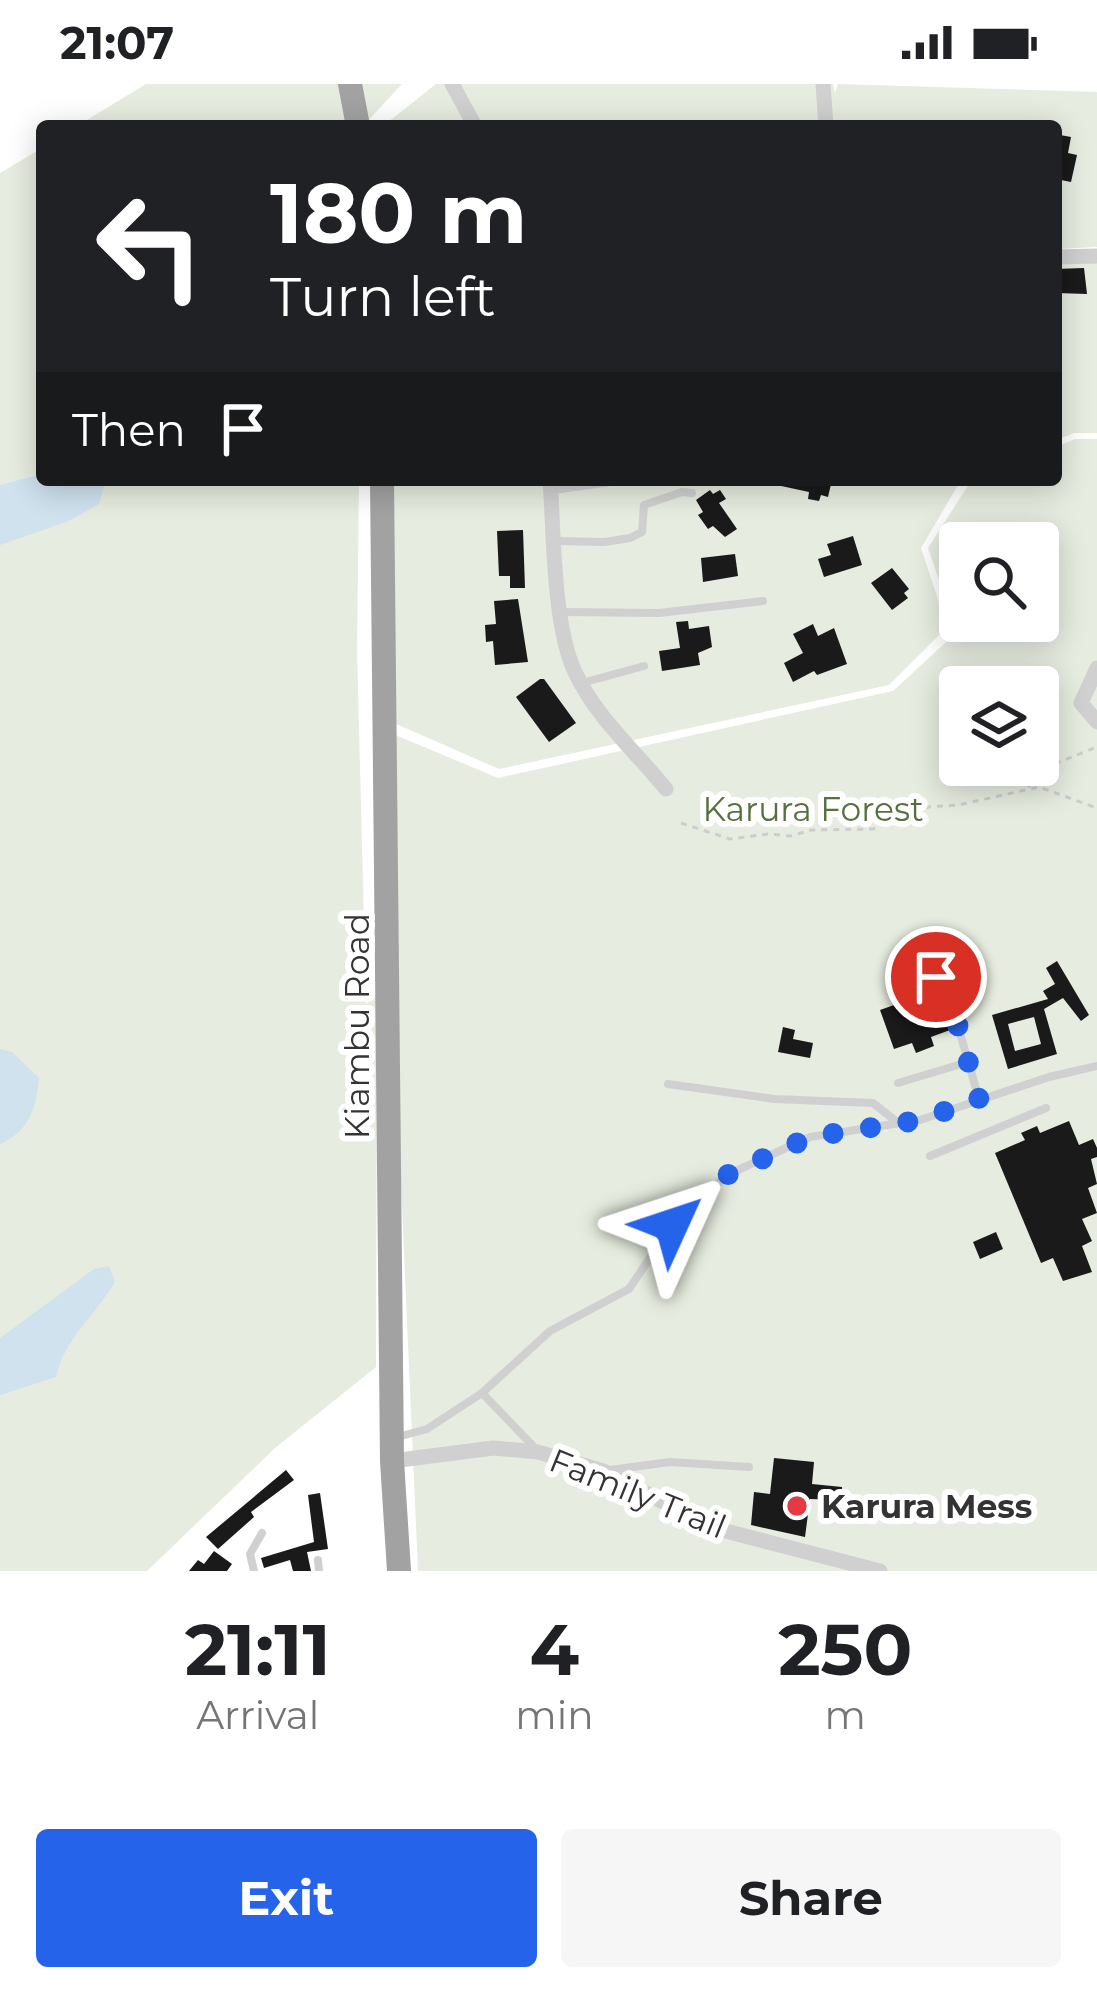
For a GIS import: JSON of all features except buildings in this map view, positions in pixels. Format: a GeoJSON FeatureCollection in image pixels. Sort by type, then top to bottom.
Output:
{"type":"FeatureCollection","features":[{"type":"Feature","properties":{"kind":"highway"},"geometry":{"type":"LineString","coordinates":[[350,84],[357,120]]}},
{"type":"Feature","properties":{"kind":"highway","name":"Kiambu Road"},"geometry":{"type":"LineString","coordinates":[[382,486],[393,1450],[399,1571]]}},
{"type":"Feature","properties":{"kind":"street"},"geometry":{"type":"LineString","coordinates":[[452,84],[472,120]]}},
{"type":"Feature","properties":{"kind":"street"},"geometry":{"type":"LineString","coordinates":[[824,84],[826,120]]}},
{"type":"Feature","properties":{"kind":"street"},"geometry":{"type":"LineString","coordinates":[[1062,257],[1097,256]]}},
{"type":"Feature","properties":{"kind":"street"},"geometry":{"type":"LineString","coordinates":[[551,486],[568,654],[580,684],[666,789]]}},
{"type":"Feature","properties":{"kind":"street"},"geometry":{"type":"LineString","coordinates":[[1097,668],[1081,703],[1097,722]]}},
{"type":"Feature","properties":{"kind":"street","name":"Family Trail"},"geometry":{"type":"LineString","coordinates":[[393,1450],[538,1451],[603,1471],[714,1528],[880,1571]]}},
{"type":"Feature","properties":{"kind":"lane"},"geometry":{"type":"LineString","coordinates":[[555,541],[630,538],[642,532],[644,505],[682,492],[692,494]]}},
{"type":"Feature","properties":{"kind":"lane"},"geometry":{"type":"LineString","coordinates":[[561,612],[659,613],[763,602]]}},
{"type":"Feature","properties":{"kind":"lane"},"geometry":{"type":"LineString","coordinates":[[580,684],[644,666]]}},
{"type":"Feature","properties":{"kind":"lane"},"geometry":{"type":"LineString","coordinates":[[922,982],[936,977],[945,981],[979,1099]]}},
{"type":"Feature","properties":{"kind":"lane"},"geometry":{"type":"LineString","coordinates":[[898,1083],[968,1062]]}},
{"type":"Feature","properties":{"kind":"lane"},"geometry":{"type":"LineString","coordinates":[[393,1450],[482,1393],[550,1331],[629,1289],[672,1225],[727,1175],[810,1137],[920,1120],[1049,1076],[1097,1066]]}},
{"type":"Feature","properties":{"kind":"lane"},"geometry":{"type":"LineString","coordinates":[[668,1084],[775,1099],[873,1103],[898,1123]]}},
{"type":"Feature","properties":{"kind":"lane"},"geometry":{"type":"LineString","coordinates":[[930,1156],[1046,1108]]}},
{"type":"Feature","properties":{"kind":"lane"},"geometry":{"type":"LineString","coordinates":[[482,1393],[538,1451]]}},
{"type":"Feature","properties":{"kind":"lane"},"geometry":{"type":"LineString","coordinates":[[603,1471],[670,1462],[749,1467]]}},
{"type":"Feature","properties":{"kind":"lane"},"geometry":{"type":"LineString","coordinates":[[254,1571],[250,1553],[262,1533]]}},
{"type":"Feature","properties":{"kind":"path"},"geometry":{"type":"LineString","coordinates":[[1021,791],[1049,766],[1097,743]]}},
{"type":"Feature","properties":{"kind":"path"},"geometry":{"type":"LineString","coordinates":[[681,823],[730,839],[873,829],[928,807],[1039,787],[1097,808]]}},
{"type":"Feature","properties":{"kind":"green space"},"geometry":{"type":"Polygon","coordinates":[[[146,84],[402,84],[369,120],[87,120],[146,84]]]}},
{"type":"Feature","properties":{"kind":"green space"},"geometry":{"type":"Polygon","coordinates":[[[436,84],[833,84],[835,93],[838,84],[1097,92],[1097,247],[1062,249],[1062,120],[391,120],[436,84]]]}},
{"type":"Feature","properties":{"kind":"green space"},"geometry":{"type":"Polygon","coordinates":[[[36,152],[36,486],[359,486],[357,649],[366,1004],[377,993],[376,1367],[275,1448],[147,1571],[0,1571],[0,173],[36,152]]]}},
{"type":"Feature","properties":{"kind":"green space"},"geometry":{"type":"Polygon","coordinates":[[[1097,251],[1097,433],[1062,438],[1062,252],[1097,251]]]}},
{"type":"Feature","properties":{"kind":"green space","name":"Karura Forest"},"geometry":{"type":"Polygon","coordinates":[[[1097,439],[1097,1571],[418,1571],[381,729],[498,778],[893,691],[946,642],[1059,642],[1059,522],[945,522],[968,486],[1062,486],[1062,444],[1097,439]]]}},
{"type":"Feature","properties":{"kind":"green space"},"geometry":{"type":"Polygon","coordinates":[[[392,486],[957,486],[921,548],[939,603],[939,635],[889,685],[499,769],[394,723],[392,486]]]}},
{"type":"Feature","properties":{"kind":"green space"},"geometry":{"type":"Polygon","coordinates":[[[939,531],[939,580],[928,548],[939,531]]]}},
{"type":"Feature","properties":{"kind":"water"},"geometry":{"type":"Polygon","coordinates":[[[36,476],[36,486],[104,486],[99,504],[69,521],[0,545],[0,485],[36,476]]]}},
{"type":"Feature","properties":{"kind":"water"},"geometry":{"type":"Polygon","coordinates":[[[0,1049],[12,1052],[39,1078],[30,1117],[0,1144],[0,1049]]]}},
{"type":"Feature","properties":{"kind":"water"},"geometry":{"type":"Polygon","coordinates":[[[109,1266],[115,1282],[73,1339],[56,1377],[0,1395],[0,1338],[94,1269],[109,1266]]]}},
{"type":"Feature","properties":{"kind":"place","name":"Karura Mess"},"geometry":{"type":"Point","coordinates":[797,1506]}},
{"type":"Feature","properties":{"kind":"route"},"geometry":{"type":"LineString","coordinates":[[672,1225],[727,1175],[810,1137],[920,1120],[979,1099],[945,981],[936,977]]}}]}
